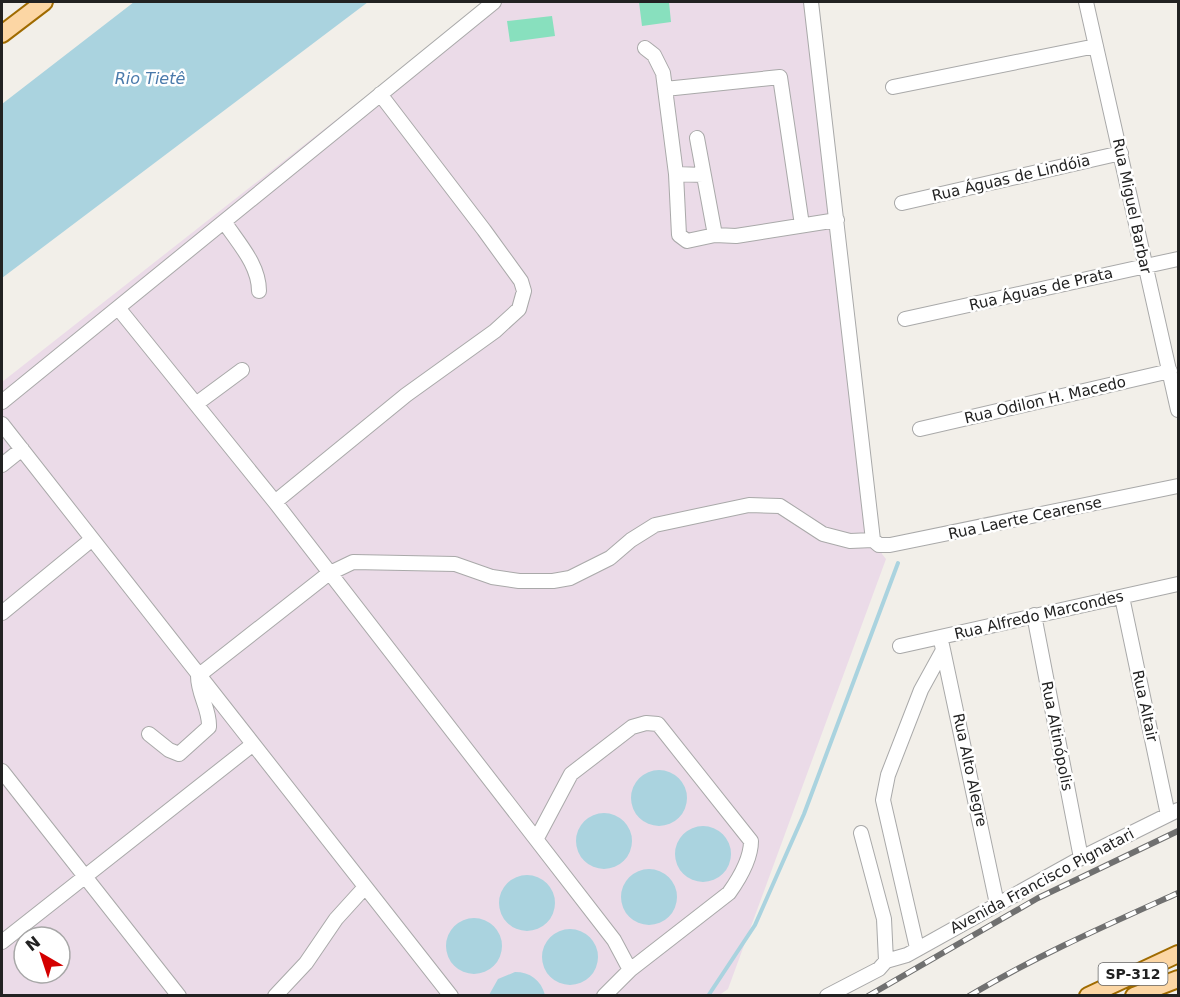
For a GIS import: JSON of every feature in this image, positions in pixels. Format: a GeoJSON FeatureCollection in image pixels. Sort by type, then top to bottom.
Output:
{"type":"FeatureCollection","features":[{"type":"Feature","properties":{"kind":"main road"},"geometry":{"type":"LineString","coordinates":[[2,34],[44,2]]}},
{"type":"Feature","properties":{"kind":"main road","name":"SP-312"},"geometry":{"type":"LineString","coordinates":[[1088,996],[1179,954]]}},
{"type":"Feature","properties":{"kind":"main road","name":"SP-312"},"geometry":{"type":"LineString","coordinates":[[1134,996],[1179,979]]}},
{"type":"Feature","properties":{"kind":"street"},"geometry":{"type":"LineString","coordinates":[[2,402],[494,2]]}},
{"type":"Feature","properties":{"kind":"street"},"geometry":{"type":"LineString","coordinates":[[811,2],[873,540]]}},
{"type":"Feature","properties":{"kind":"street","name":"Rua Miguel Barbar"},"geometry":{"type":"LineString","coordinates":[[1086,2],[1179,410]]}},
{"type":"Feature","properties":{"kind":"street"},"geometry":{"type":"LineString","coordinates":[[893,87],[1096,46]]}},
{"type":"Feature","properties":{"kind":"street"},"geometry":{"type":"LineString","coordinates":[[645,48],[663,73],[676,174],[679,235],[687,241],[715,235],[736,236],[837,220]]}},
{"type":"Feature","properties":{"kind":"street"},"geometry":{"type":"LineString","coordinates":[[665,89],[780,76],[802,225]]}},
{"type":"Feature","properties":{"kind":"street"},"geometry":{"type":"LineString","coordinates":[[275,502],[406,395],[495,331],[519,309],[524,291],[521,280],[380,94]]}},
{"type":"Feature","properties":{"kind":"street"},"geometry":{"type":"LineString","coordinates":[[697,138],[715,235]]}},
{"type":"Feature","properties":{"kind":"street","name":"Rua Águas de Lindóia"},"geometry":{"type":"LineString","coordinates":[[902,203],[1121,153]]}},
{"type":"Feature","properties":{"kind":"street"},"geometry":{"type":"LineString","coordinates":[[676,174],[703,175]]}},
{"type":"Feature","properties":{"kind":"street"},"geometry":{"type":"LineString","coordinates":[[225,223],[253,264],[259,278],[259,291]]}},
{"type":"Feature","properties":{"kind":"street","name":"Rua Águas de Prata"},"geometry":{"type":"LineString","coordinates":[[905,320],[1179,259]]}},
{"type":"Feature","properties":{"kind":"street"},"geometry":{"type":"LineString","coordinates":[[119,309],[275,502],[328,574],[537,838],[614,940],[630,970]]}},
{"type":"Feature","properties":{"kind":"street"},"geometry":{"type":"LineString","coordinates":[[196,404],[242,370]]}},
{"type":"Feature","properties":{"kind":"street","name":"Rua Odilon H. Macedo"},"geometry":{"type":"LineString","coordinates":[[921,429],[1170,371]]}},
{"type":"Feature","properties":{"kind":"street"},"geometry":{"type":"LineString","coordinates":[[2,424],[451,996]]}},
{"type":"Feature","properties":{"kind":"street"},"geometry":{"type":"LineString","coordinates":[[2,465],[22,449]]}},
{"type":"Feature","properties":{"kind":"street","name":"Rua Laerte Cearense"},"geometry":{"type":"LineString","coordinates":[[198,676],[328,574],[353,562],[455,564],[492,577],[519,581],[553,581],[570,578],[610,558],[631,540],[656,525],[749,505],[780,506],[823,534],[850,541],[873,540],[879,545],[891,545],[1179,486]]}},
{"type":"Feature","properties":{"kind":"street"},"geometry":{"type":"LineString","coordinates":[[2,613],[91,540]]}},
{"type":"Feature","properties":{"kind":"street","name":"Rua Alfredo Marcondes"},"geometry":{"type":"LineString","coordinates":[[900,646],[941,644],[1034,615],[1179,584]]}},
{"type":"Feature","properties":{"kind":"street","name":"Rua Altair"},"geometry":{"type":"LineString","coordinates":[[1122,597],[1173,812]]}},
{"type":"Feature","properties":{"kind":"street","name":"Rua Altinópolis"},"geometry":{"type":"LineString","coordinates":[[1034,615],[1081,858]]}},
{"type":"Feature","properties":{"kind":"street"},"geometry":{"type":"LineString","coordinates":[[912,951],[883,800],[888,775],[941,644]]}},
{"type":"Feature","properties":{"kind":"street","name":"Rua Alto Alegre"},"geometry":{"type":"LineString","coordinates":[[941,644],[997,904]]}},
{"type":"Feature","properties":{"kind":"street"},"geometry":{"type":"LineString","coordinates":[[149,734],[169,750],[179,754],[210,727],[210,717],[198,690],[198,676]]}},
{"type":"Feature","properties":{"kind":"street"},"geometry":{"type":"LineString","coordinates":[[537,838],[571,774],[632,727],[646,723],[658,724],[751,841],[751,849],[738,881],[729,893],[630,970],[604,996]]}},
{"type":"Feature","properties":{"kind":"street"},"geometry":{"type":"LineString","coordinates":[[2,942],[252,745]]}},
{"type":"Feature","properties":{"kind":"street"},"geometry":{"type":"LineString","coordinates":[[2,771],[179,996]]}},
{"type":"Feature","properties":{"kind":"street","name":"Avenida Francisco Pignatari"},"geometry":{"type":"LineString","coordinates":[[827,996],[879,969],[886,961],[912,951],[1081,858],[1173,812]]}},
{"type":"Feature","properties":{"kind":"street"},"geometry":{"type":"LineString","coordinates":[[861,833],[884,920],[886,961]]}},
{"type":"Feature","properties":{"kind":"street"},"geometry":{"type":"LineString","coordinates":[[275,996],[306,963],[336,919],[365,887]]}},
{"type":"Feature","properties":{"kind":"shaded area"},"geometry":{"type":"Polygon","coordinates":[[[486,2],[814,2],[882,554],[886,559],[728,989],[718,996],[2,996],[2,382],[486,2]]]}},
{"type":"Feature","properties":{"kind":"green space"},"geometry":{"type":"Polygon","coordinates":[[[639,2],[669,2],[671,22],[642,26],[639,2]]]}},
{"type":"Feature","properties":{"kind":"green space"},"geometry":{"type":"Polygon","coordinates":[[[552,16],[555,36],[510,42],[507,21],[552,16]]]}},
{"type":"Feature","properties":{"kind":"water","name":"Rio Tietê"},"geometry":{"type":"Polygon","coordinates":[[[134,2],[368,2],[2,278],[2,104],[134,2]]]}},
{"type":"Feature","properties":{"kind":"water"},"geometry":{"type":"Polygon","coordinates":[[[653,770],[665,770],[675,774],[683,782],[687,798],[683,814],[675,822],[665,826],[653,826],[643,822],[635,814],[631,804],[631,792],[635,782],[643,774],[653,770]]]}},
{"type":"Feature","properties":{"kind":"water"},"geometry":{"type":"Polygon","coordinates":[[[598,813],[610,813],[620,817],[628,825],[632,841],[628,857],[620,865],[610,869],[598,869],[588,865],[580,857],[576,847],[576,835],[580,825],[588,817],[598,813]]]}},
{"type":"Feature","properties":{"kind":"water"},"geometry":{"type":"Polygon","coordinates":[[[697,826],[709,826],[719,830],[727,838],[731,854],[727,870],[719,878],[709,882],[697,882],[687,878],[679,870],[675,860],[675,848],[679,838],[687,830],[697,826]]]}},
{"type":"Feature","properties":{"kind":"water"},"geometry":{"type":"Polygon","coordinates":[[[643,869],[655,869],[665,873],[673,881],[677,897],[673,913],[665,921],[655,925],[643,925],[633,921],[625,913],[621,903],[621,891],[625,881],[633,873],[643,869]]]}},
{"type":"Feature","properties":{"kind":"water"},"geometry":{"type":"Polygon","coordinates":[[[521,875],[533,875],[543,879],[551,887],[555,903],[551,919],[543,927],[533,931],[521,931],[511,927],[503,919],[499,909],[499,897],[503,887],[511,879],[521,875]]]}},
{"type":"Feature","properties":{"kind":"water"},"geometry":{"type":"Polygon","coordinates":[[[468,918],[480,918],[490,922],[498,930],[502,946],[498,962],[490,970],[480,974],[468,974],[458,970],[450,962],[446,952],[446,940],[450,930],[458,922],[468,918]]]}},
{"type":"Feature","properties":{"kind":"water"},"geometry":{"type":"Polygon","coordinates":[[[564,929],[576,929],[586,933],[594,941],[598,957],[594,973],[586,981],[576,985],[564,985],[554,981],[546,973],[542,963],[542,951],[546,941],[554,933],[564,929]]]}},
{"type":"Feature","properties":{"kind":"water"},"geometry":{"type":"Polygon","coordinates":[[[515,972],[525,973],[534,978],[541,985],[545,995],[489,995],[498,979],[515,972]]]}},
{"type":"Feature","properties":{"kind":"waterway"},"geometry":{"type":"LineString","coordinates":[[708,996],[755,925],[804,814],[898,563]]}},
{"type":"Feature","properties":{"kind":"railway"},"geometry":{"type":"LineString","coordinates":[[868,996],[1038,898],[1178,831]]}},
{"type":"Feature","properties":{"kind":"railway"},"geometry":{"type":"LineString","coordinates":[[969,996],[1046,954],[1178,893]]}}]}
